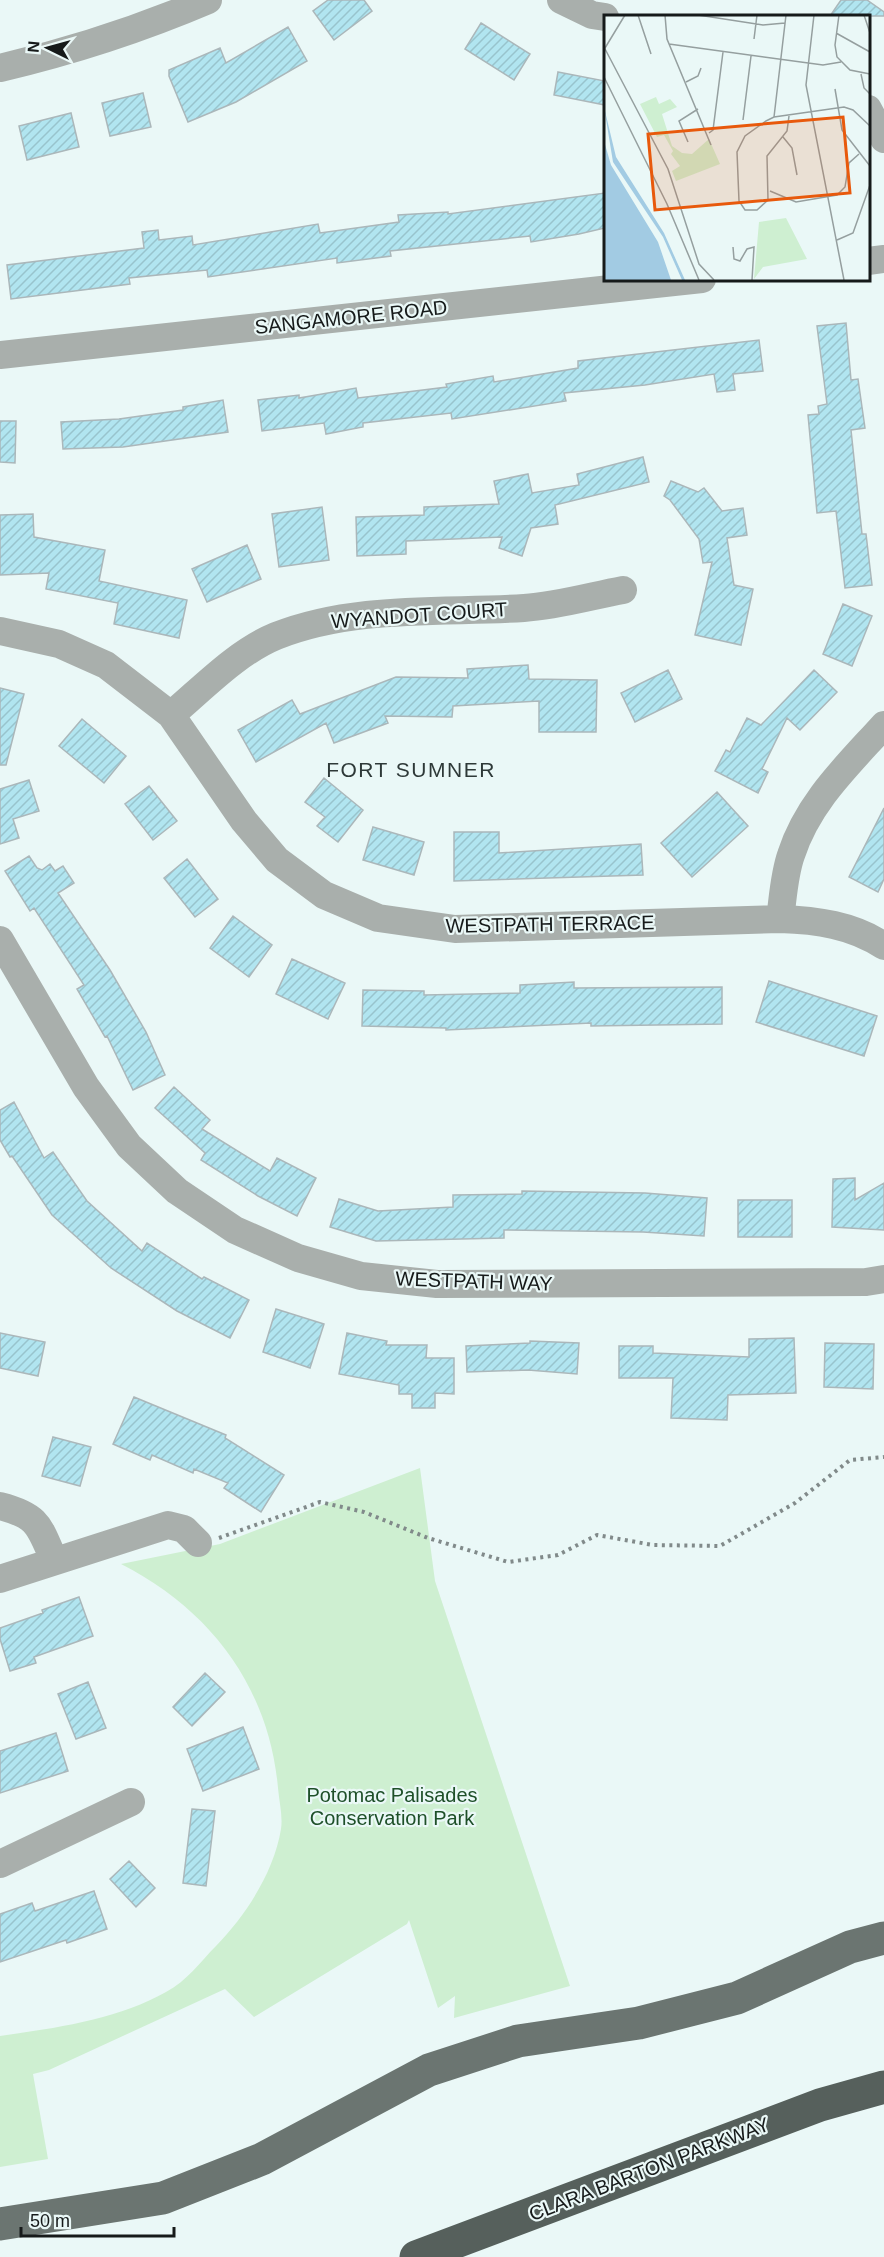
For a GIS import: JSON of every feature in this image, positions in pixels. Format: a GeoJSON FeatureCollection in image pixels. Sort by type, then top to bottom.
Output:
{"type":"FeatureCollection","features":[{"type":"Feature","properties":{"kind":"highway","name":"CLARA BARTON PARKWAY"},"geometry":{"type":"LineString","coordinates":[[416,2257],[820,2105],[884,2087]]}},
{"type":"Feature","properties":{"kind":"main road"},"geometry":{"type":"LineString","coordinates":[[0,2224],[163,2198],[262,2159],[429,2070],[518,2041],[639,2023],[737,1998],[850,1947],[884,1938]]}},
{"type":"Feature","properties":{"kind":"street"},"geometry":{"type":"LineString","coordinates":[[0,68],[73,51],[154,23],[208,0]]}},
{"type":"Feature","properties":{"kind":"street"},"geometry":{"type":"LineString","coordinates":[[561,0],[592,15],[604,17]]}},
{"type":"Feature","properties":{"kind":"street"},"geometry":{"type":"LineString","coordinates":[[869,113],[884,139]]}},
{"type":"Feature","properties":{"kind":"street"},"geometry":{"type":"LineString","coordinates":[[869,261],[884,259]]}},
{"type":"Feature","properties":{"kind":"street","name":"SANGAMORE ROAD"},"geometry":{"type":"LineString","coordinates":[[0,355],[693,280]]}},
{"type":"Feature","properties":{"kind":"street","name":"WYANDOT COURT"},"geometry":{"type":"LineString","coordinates":[[171,715],[239,658],[274,637],[312,624],[355,615],[527,608],[623,590]]}},
{"type":"Feature","properties":{"kind":"street","name":"WESTPATH TERRACE"},"geometry":{"type":"LineString","coordinates":[[0,631],[59,644],[106,665],[171,715],[244,821],[277,860],[324,895],[378,918],[455,929],[780,919],[819,920],[846,928],[884,946]]}},
{"type":"Feature","properties":{"kind":"street"},"geometry":{"type":"LineString","coordinates":[[780,919],[790,857],[806,819],[825,791],[884,725]]}},
{"type":"Feature","properties":{"kind":"street","name":"WESTPATH WAY"},"geometry":{"type":"LineString","coordinates":[[0,940],[86,1088],[129,1146],[177,1191],[235,1230],[298,1258],[361,1276],[437,1284],[866,1282],[884,1279]]}},
{"type":"Feature","properties":{"kind":"street"},"geometry":{"type":"LineString","coordinates":[[0,1506],[23,1512],[38,1524],[54,1560]]}},
{"type":"Feature","properties":{"kind":"street"},"geometry":{"type":"LineString","coordinates":[[0,1579],[168,1525],[184,1528],[198,1543]]}},
{"type":"Feature","properties":{"kind":"street"},"geometry":{"type":"LineString","coordinates":[[0,1864],[132,1802]]}},
{"type":"Feature","properties":{"kind":"path"},"geometry":{"type":"LineString","coordinates":[[198,1543],[222,1537],[320,1502],[364,1512],[428,1538],[508,1562],[558,1555],[597,1535],[653,1545],[720,1546],[795,1503],[850,1460],[884,1457]]}},
{"type":"Feature","properties":{"kind":"green space","name":"Potomac Palisades Conservation Park"},"geometry":{"type":"Polygon","coordinates":[[[420,1468],[435,1581],[570,1986],[454,2018],[455,1996],[438,2008],[409,1920],[407,1924],[254,2017],[225,1989],[49,2070],[33,2074],[48,2159],[0,2167],[0,2036],[64,2026],[106,2016],[147,2002],[174,1988],[227,1934],[248,1907],[272,1861],[281,1829],[281,1808],[272,1751],[262,1717],[248,1685],[230,1655],[182,1604],[153,1582],[121,1564],[220,1544],[420,1468]]]}},
{"type":"Feature","properties":{"kind":"building"},"geometry":{"type":"Polygon","coordinates":[[[328,0],[364,0],[372,11],[334,40],[313,11],[328,0]]]}},
{"type":"Feature","properties":{"kind":"building"},"geometry":{"type":"Polygon","coordinates":[[[841,0],[867,0],[884,12],[884,16],[831,15],[841,0]]]}},
{"type":"Feature","properties":{"kind":"building"},"geometry":{"type":"Polygon","coordinates":[[[481,23],[530,54],[514,80],[465,49],[481,23]]]}},
{"type":"Feature","properties":{"kind":"building"},"geometry":{"type":"Polygon","coordinates":[[[288,27],[307,61],[236,102],[188,122],[169,76],[169,70],[220,48],[226,63],[288,27]]]}},
{"type":"Feature","properties":{"kind":"building"},"geometry":{"type":"Polygon","coordinates":[[[558,72],[604,81],[604,105],[554,95],[558,72]]]}},
{"type":"Feature","properties":{"kind":"building"},"geometry":{"type":"Polygon","coordinates":[[[143,93],[151,127],[110,136],[102,103],[143,93]]]}},
{"type":"Feature","properties":{"kind":"building"},"geometry":{"type":"Polygon","coordinates":[[[71,113],[79,147],[27,160],[19,126],[71,113]]]}},
{"type":"Feature","properties":{"kind":"building"},"geometry":{"type":"Polygon","coordinates":[[[604,193],[604,228],[579,234],[531,242],[530,236],[390,251],[391,256],[337,263],[337,258],[208,277],[207,270],[129,278],[130,284],[11,299],[7,265],[144,248],[142,232],[158,230],[159,240],[192,236],[193,245],[318,224],[320,233],[399,222],[398,215],[448,212],[448,214],[604,193]]]}},
{"type":"Feature","properties":{"kind":"building"},"geometry":{"type":"Polygon","coordinates":[[[846,323],[851,380],[858,379],[865,428],[851,430],[862,534],[866,534],[872,585],[845,588],[836,511],[817,513],[808,415],[819,414],[818,406],[827,404],[817,326],[846,323]]]}},
{"type":"Feature","properties":{"kind":"building"},"geometry":{"type":"Polygon","coordinates":[[[759,340],[763,371],[733,374],[735,390],[717,392],[714,374],[645,385],[564,393],[566,401],[452,419],[451,413],[363,423],[363,427],[326,434],[324,423],[262,431],[258,400],[299,395],[299,398],[356,388],[358,398],[447,387],[446,384],[493,376],[494,382],[578,368],[578,361],[759,340]]]}},
{"type":"Feature","properties":{"kind":"building"},"geometry":{"type":"Polygon","coordinates":[[[223,400],[228,432],[123,447],[63,449],[61,422],[119,419],[183,410],[183,407],[223,400]]]}},
{"type":"Feature","properties":{"kind":"building"},"geometry":{"type":"Polygon","coordinates":[[[0,421],[16,421],[15,463],[0,462],[0,421]]]}},
{"type":"Feature","properties":{"kind":"building"},"geometry":{"type":"Polygon","coordinates":[[[643,457],[649,482],[555,505],[558,524],[531,528],[522,556],[499,548],[502,537],[406,541],[406,554],[357,556],[356,517],[424,515],[424,507],[499,504],[494,481],[528,474],[532,493],[579,485],[577,474],[643,457]]]}},
{"type":"Feature","properties":{"kind":"building"},"geometry":{"type":"Polygon","coordinates":[[[671,481],[698,492],[704,488],[722,511],[743,508],[747,535],[727,538],[734,585],[753,589],[741,645],[695,635],[712,562],[703,563],[699,539],[670,500],[664,496],[671,481]]]}},
{"type":"Feature","properties":{"kind":"building"},"geometry":{"type":"Polygon","coordinates":[[[322,507],[329,560],[279,567],[272,514],[322,507]]]}},
{"type":"Feature","properties":{"kind":"building"},"geometry":{"type":"Polygon","coordinates":[[[33,514],[34,537],[105,550],[99,581],[187,600],[179,638],[114,624],[118,603],[46,589],[49,573],[0,575],[0,515],[33,514]]]}},
{"type":"Feature","properties":{"kind":"building"},"geometry":{"type":"Polygon","coordinates":[[[247,545],[261,579],[207,602],[192,569],[247,545]]]}},
{"type":"Feature","properties":{"kind":"building"},"geometry":{"type":"Polygon","coordinates":[[[843,604],[872,616],[852,666],[823,654],[843,604]]]}},
{"type":"Feature","properties":{"kind":"building"},"geometry":{"type":"Polygon","coordinates":[[[528,665],[529,679],[597,680],[596,732],[539,732],[539,701],[453,706],[452,717],[385,716],[388,723],[334,743],[326,723],[256,762],[238,730],[292,700],[300,714],[396,677],[468,678],[467,669],[528,665]]]}},
{"type":"Feature","properties":{"kind":"building"},"geometry":{"type":"Polygon","coordinates":[[[668,670],[682,699],[635,722],[621,693],[668,670]]]}},
{"type":"Feature","properties":{"kind":"building"},"geometry":{"type":"Polygon","coordinates":[[[814,670],[837,692],[800,730],[787,718],[762,769],[768,772],[758,793],[715,771],[726,750],[730,752],[747,718],[761,725],[814,670]]]}},
{"type":"Feature","properties":{"kind":"building"},"geometry":{"type":"Polygon","coordinates":[[[0,688],[24,694],[6,765],[0,765],[0,688]]]}},
{"type":"Feature","properties":{"kind":"building"},"geometry":{"type":"Polygon","coordinates":[[[82,719],[126,756],[104,783],[59,746],[82,719]]]}},
{"type":"Feature","properties":{"kind":"building"},"geometry":{"type":"Polygon","coordinates":[[[324,778],[363,810],[338,842],[317,826],[325,817],[305,802],[324,778]]]}},
{"type":"Feature","properties":{"kind":"building"},"geometry":{"type":"Polygon","coordinates":[[[29,780],[39,811],[13,819],[19,838],[0,844],[0,789],[29,780]]]}},
{"type":"Feature","properties":{"kind":"building"},"geometry":{"type":"Polygon","coordinates":[[[149,786],[177,821],[153,840],[125,804],[149,786]]]}},
{"type":"Feature","properties":{"kind":"building"},"geometry":{"type":"Polygon","coordinates":[[[717,792],[748,826],[692,877],[661,843],[717,792]]]}},
{"type":"Feature","properties":{"kind":"building"},"geometry":{"type":"Polygon","coordinates":[[[884,808],[884,879],[878,892],[849,877],[884,808]]]}},
{"type":"Feature","properties":{"kind":"building"},"geometry":{"type":"Polygon","coordinates":[[[373,827],[424,842],[414,875],[363,860],[373,827]]]}},
{"type":"Feature","properties":{"kind":"building"},"geometry":{"type":"Polygon","coordinates":[[[454,832],[499,832],[499,853],[641,844],[643,875],[454,881],[454,832]]]}},
{"type":"Feature","properties":{"kind":"building"},"geometry":{"type":"Polygon","coordinates":[[[29,856],[37,868],[42,870],[50,864],[55,871],[63,866],[74,883],[58,893],[110,970],[146,1032],[165,1075],[133,1090],[107,1036],[105,1037],[77,989],[84,985],[34,908],[30,911],[5,871],[29,856]]]}},
{"type":"Feature","properties":{"kind":"building"},"geometry":{"type":"Polygon","coordinates":[[[187,859],[218,899],[195,917],[164,878],[187,859]]]}},
{"type":"Feature","properties":{"kind":"building"},"geometry":{"type":"Polygon","coordinates":[[[233,916],[272,945],[249,977],[210,948],[233,916]]]}},
{"type":"Feature","properties":{"kind":"building"},"geometry":{"type":"Polygon","coordinates":[[[292,959],[345,983],[328,1019],[276,994],[292,959]]]}},
{"type":"Feature","properties":{"kind":"building"},"geometry":{"type":"Polygon","coordinates":[[[769,981],[877,1016],[864,1056],[756,1022],[769,981]]]}},
{"type":"Feature","properties":{"kind":"building"},"geometry":{"type":"Polygon","coordinates":[[[574,982],[574,988],[722,987],[722,1024],[591,1026],[591,1023],[446,1030],[446,1028],[362,1026],[363,990],[424,991],[424,995],[520,993],[520,985],[574,982]]]}},
{"type":"Feature","properties":{"kind":"building"},"geometry":{"type":"Polygon","coordinates":[[[174,1087],[210,1120],[202,1129],[270,1171],[277,1158],[316,1178],[297,1216],[258,1196],[201,1160],[205,1153],[155,1108],[174,1087]]]}},
{"type":"Feature","properties":{"kind":"building"},"geometry":{"type":"Polygon","coordinates":[[[14,1102],[44,1158],[53,1152],[87,1201],[142,1251],[147,1243],[202,1279],[204,1277],[249,1300],[230,1338],[177,1311],[111,1268],[52,1215],[0,1140],[0,1110],[14,1102]]]}},
{"type":"Feature","properties":{"kind":"building"},"geometry":{"type":"Polygon","coordinates":[[[855,1178],[855,1200],[884,1183],[884,1230],[832,1227],[833,1179],[855,1178]]]}},
{"type":"Feature","properties":{"kind":"building"},"geometry":{"type":"Polygon","coordinates":[[[522,1191],[645,1193],[707,1198],[704,1236],[643,1232],[504,1230],[504,1238],[376,1241],[330,1227],[339,1199],[378,1211],[453,1207],[453,1195],[522,1194],[522,1191]]]}},
{"type":"Feature","properties":{"kind":"building"},"geometry":{"type":"Polygon","coordinates":[[[738,1200],[792,1200],[792,1237],[738,1237],[738,1200]]]}},
{"type":"Feature","properties":{"kind":"building"},"geometry":{"type":"Polygon","coordinates":[[[276,1309],[324,1324],[310,1368],[263,1352],[276,1309]]]}},
{"type":"Feature","properties":{"kind":"building"},"geometry":{"type":"Polygon","coordinates":[[[0,1333],[45,1342],[38,1376],[0,1368],[0,1333]]]}},
{"type":"Feature","properties":{"kind":"building"},"geometry":{"type":"Polygon","coordinates":[[[347,1333],[387,1341],[386,1345],[427,1345],[426,1358],[454,1358],[454,1394],[435,1393],[435,1408],[412,1408],[412,1394],[399,1394],[399,1385],[339,1374],[347,1333]]]}},
{"type":"Feature","properties":{"kind":"building"},"geometry":{"type":"Polygon","coordinates":[[[794,1338],[796,1393],[728,1395],[727,1420],[671,1418],[673,1378],[619,1378],[619,1346],[653,1346],[653,1353],[749,1357],[749,1339],[794,1338]]]}},
{"type":"Feature","properties":{"kind":"building"},"geometry":{"type":"Polygon","coordinates":[[[530,1341],[579,1343],[577,1374],[528,1370],[467,1372],[466,1346],[530,1343],[530,1341]]]}},
{"type":"Feature","properties":{"kind":"building"},"geometry":{"type":"Polygon","coordinates":[[[825,1343],[874,1344],[873,1389],[824,1387],[825,1343]]]}},
{"type":"Feature","properties":{"kind":"building"},"geometry":{"type":"Polygon","coordinates":[[[134,1397],[226,1435],[225,1438],[284,1475],[261,1512],[224,1488],[228,1483],[194,1469],[193,1473],[152,1455],[150,1460],[113,1444],[134,1397]]]}},
{"type":"Feature","properties":{"kind":"building"},"geometry":{"type":"Polygon","coordinates":[[[53,1437],[91,1447],[80,1486],[42,1476],[53,1437]]]}},
{"type":"Feature","properties":{"kind":"building"},"geometry":{"type":"Polygon","coordinates":[[[79,1597],[93,1636],[34,1657],[36,1663],[10,1671],[0,1639],[0,1628],[79,1597]]]}},
{"type":"Feature","properties":{"kind":"building"},"geometry":{"type":"Polygon","coordinates":[[[205,1673],[225,1692],[192,1726],[173,1707],[205,1673]]]}},
{"type":"Feature","properties":{"kind":"building"},"geometry":{"type":"Polygon","coordinates":[[[88,1682],[106,1728],[76,1739],[58,1694],[88,1682]]]}},
{"type":"Feature","properties":{"kind":"building"},"geometry":{"type":"Polygon","coordinates":[[[243,1727],[259,1769],[203,1791],[187,1749],[243,1727]]]}},
{"type":"Feature","properties":{"kind":"building"},"geometry":{"type":"Polygon","coordinates":[[[56,1733],[68,1771],[0,1793],[0,1751],[56,1733]]]}},
{"type":"Feature","properties":{"kind":"building"},"geometry":{"type":"Polygon","coordinates":[[[192,1809],[215,1811],[206,1886],[183,1883],[192,1809]]]}},
{"type":"Feature","properties":{"kind":"building"},"geometry":{"type":"Polygon","coordinates":[[[129,1861],[155,1888],[136,1907],[110,1879],[129,1861]]]}},
{"type":"Feature","properties":{"kind":"building"},"geometry":{"type":"Polygon","coordinates":[[[94,1891],[107,1929],[0,1962],[0,1914],[32,1903],[35,1911],[94,1891]]]}},
{"type":"Feature","properties":{"kind":"district","name":"FORT SUMNER"},"geometry":{"type":"Point","coordinates":[411,770]}}]}
